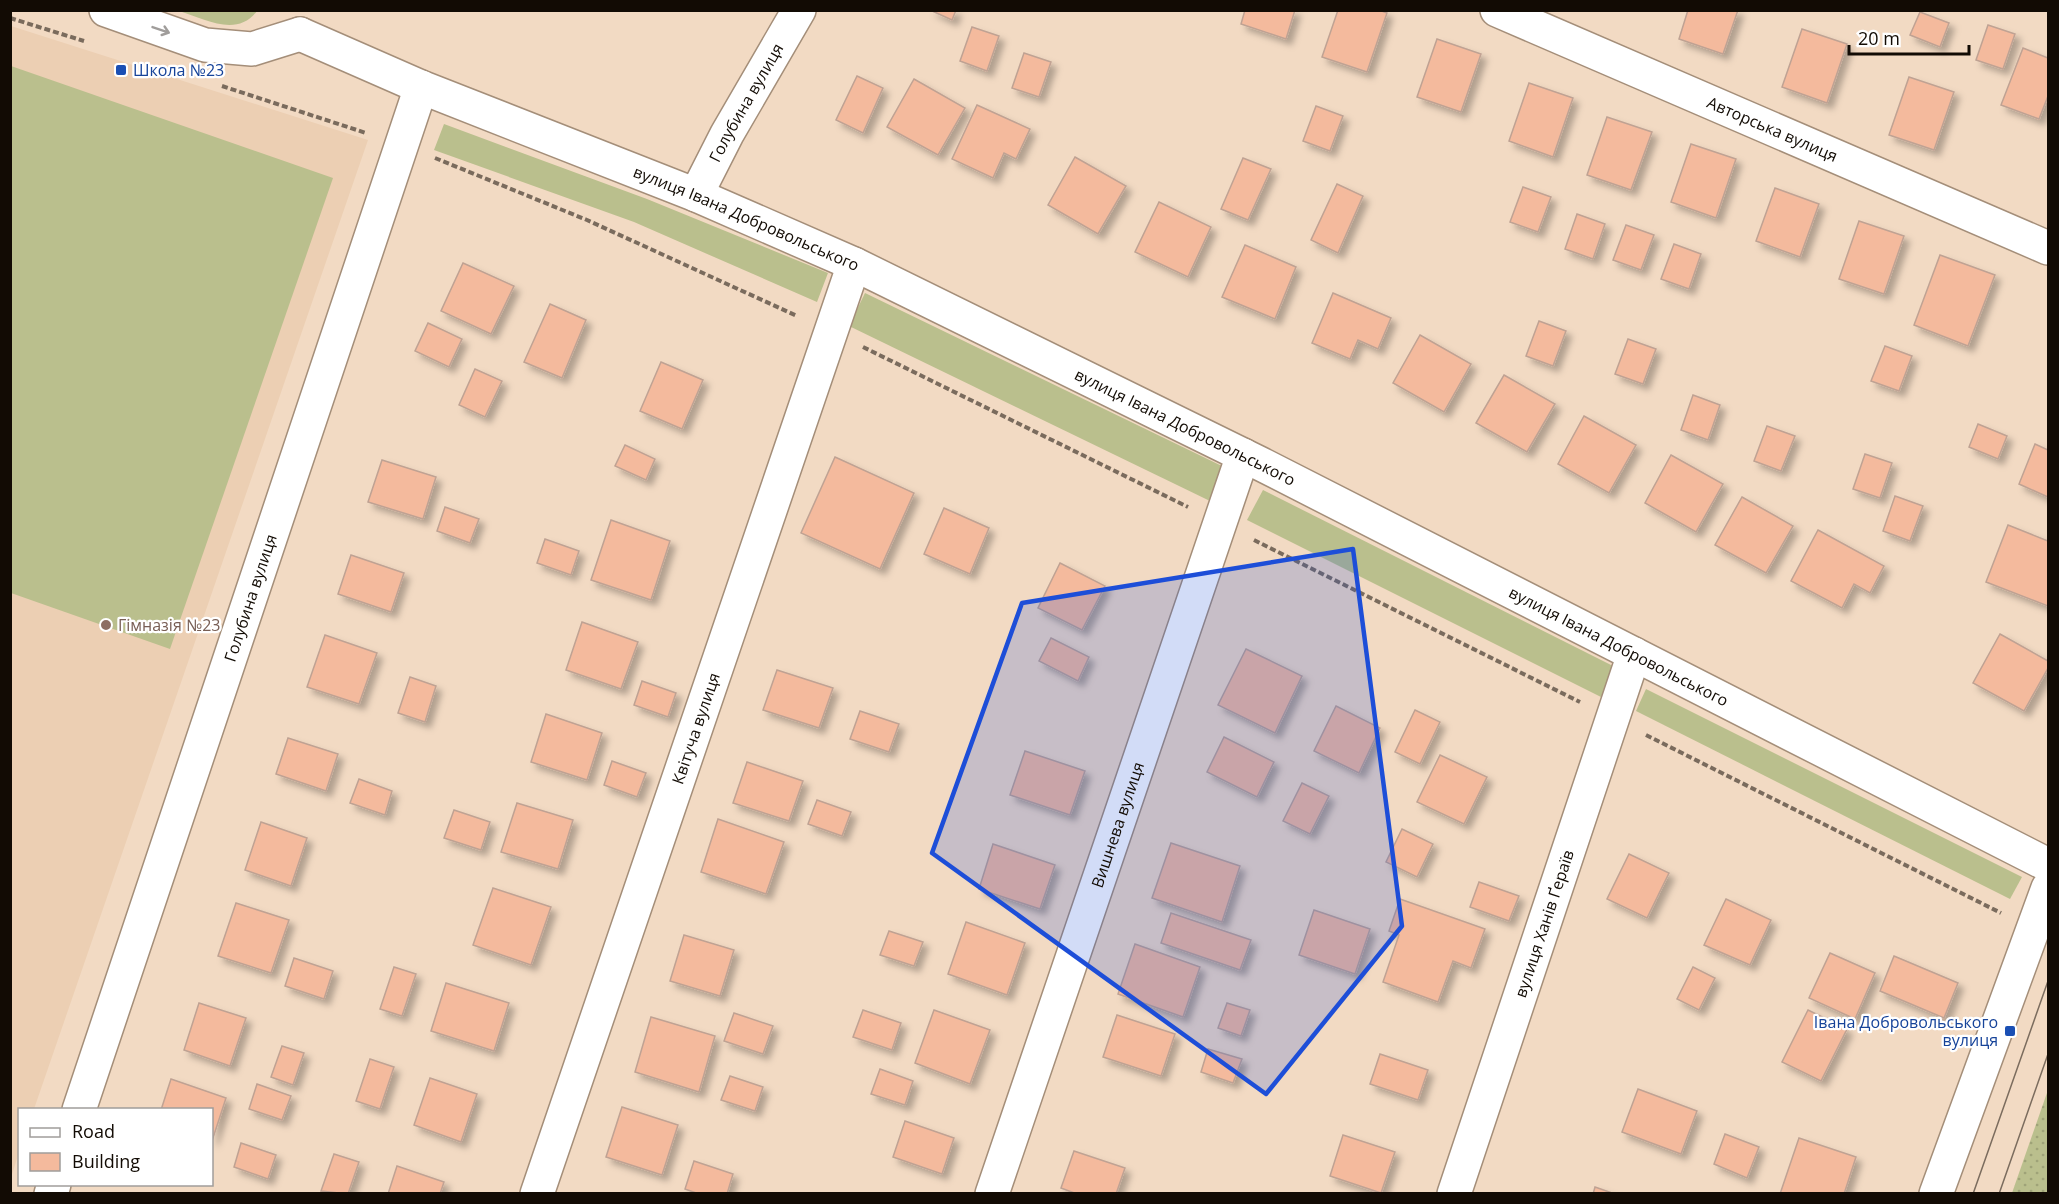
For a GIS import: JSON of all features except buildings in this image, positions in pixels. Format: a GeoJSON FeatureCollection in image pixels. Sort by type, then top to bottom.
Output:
{"type":"FeatureCollection","features":[{"type":"Feature","properties":{"kind":"street"},"geometry":{"type":"LineString","coordinates":[[106,10],[205,45],[252,49],[298,18]]}},
{"type":"Feature","properties":{"kind":"street","name":"Голубина вулиця"},"geometry":{"type":"LineString","coordinates":[[696,195],[727,134],[799,10]]}},
{"type":"Feature","properties":{"kind":"street","name":"Авторська вулиця"},"geometry":{"type":"LineString","coordinates":[[1497,10],[2049,248]]}},
{"type":"Feature","properties":{"kind":"street","name":"вулиця Івана Добровольського"},"geometry":{"type":"LineString","coordinates":[[298,18],[421,87],[696,195],[854,264],[1243,455],[2049,866]]}},
{"type":"Feature","properties":{"kind":"street","name":"Голубина вулиця"},"geometry":{"type":"LineString","coordinates":[[80,1108],[421,87]]}},
{"type":"Feature","properties":{"kind":"street","name":"Квітуча вулиця"},"geometry":{"type":"LineString","coordinates":[[537,1194],[854,264]]}},
{"type":"Feature","properties":{"kind":"street","name":"Вишнева вулиця"},"geometry":{"type":"LineString","coordinates":[[992,1194],[1243,455]]}},
{"type":"Feature","properties":{"kind":"street","name":"вулиця Ханів Ґераїв"},"geometry":{"type":"LineString","coordinates":[[1454,1194],[1634,654]]}},
{"type":"Feature","properties":{"kind":"street"},"geometry":{"type":"LineString","coordinates":[[1936,1194],[2049,888]]}},
{"type":"Feature","properties":{"kind":"highlighted area"},"geometry":{"type":"Polygon","coordinates":[[[1353,549],[1402,926],[1266,1094],[932,853],[1022,603],[1353,549]]]}},
{"type":"Feature","properties":{"kind":"shaded area","name":"Гімназія №23"},"geometry":{"type":"Polygon","coordinates":[[[11,26],[368,140],[34,1108],[18,1108],[18,1155],[11,1178],[11,26]]]}},
{"type":"Feature","properties":{"kind":"green space"},"geometry":{"type":"Polygon","coordinates":[[[179,11],[257,11],[240,24],[230,25],[210,22],[179,11]]]}},
{"type":"Feature","properties":{"kind":"green space","name":"Гімназія №23"},"geometry":{"type":"Polygon","coordinates":[[[11,66],[333,178],[170,649],[11,593],[11,66]]]}},
{"type":"Feature","properties":{"kind":"green space"},"geometry":{"type":"Polygon","coordinates":[[[444,124],[647,199],[828,273],[817,302],[634,222],[434,150],[444,124]]]}},
{"type":"Feature","properties":{"kind":"green space"},"geometry":{"type":"Polygon","coordinates":[[[865,293],[1226,468],[1210,501],[849,326],[865,293]]]}},
{"type":"Feature","properties":{"kind":"green space"},"geometry":{"type":"Polygon","coordinates":[[[1263,490],[1615,667],[1601,697],[1247,520],[1263,490]]]}},
{"type":"Feature","properties":{"kind":"green space"},"geometry":{"type":"Polygon","coordinates":[[[1646,689],[2022,877],[2010,899],[1636,711],[1646,689]]]}},
{"type":"Feature","properties":{"kind":"green space"},"geometry":{"type":"Polygon","coordinates":[[[2048,1090],[2048,1193],[2012,1193],[2048,1090]]]}},
{"type":"Feature","properties":{"kind":"tram line"},"geometry":{"type":"LineString","coordinates":[[1973,1194],[2048,981]]}},
{"type":"Feature","properties":{"kind":"tram line"},"geometry":{"type":"LineString","coordinates":[[1999,1194],[2048,1054]]}},
{"type":"Feature","properties":{"kind":"place","name":"Школа №23"},"geometry":{"type":"Point","coordinates":[121,70]}},
{"type":"Feature","properties":{"kind":"place","name":"Гімназія №23"},"geometry":{"type":"Point","coordinates":[106,625]}},
{"type":"Feature","properties":{"kind":"place","name":"Івана Добровольського вулиця"},"geometry":{"type":"Point","coordinates":[2010,1031]}}]}
